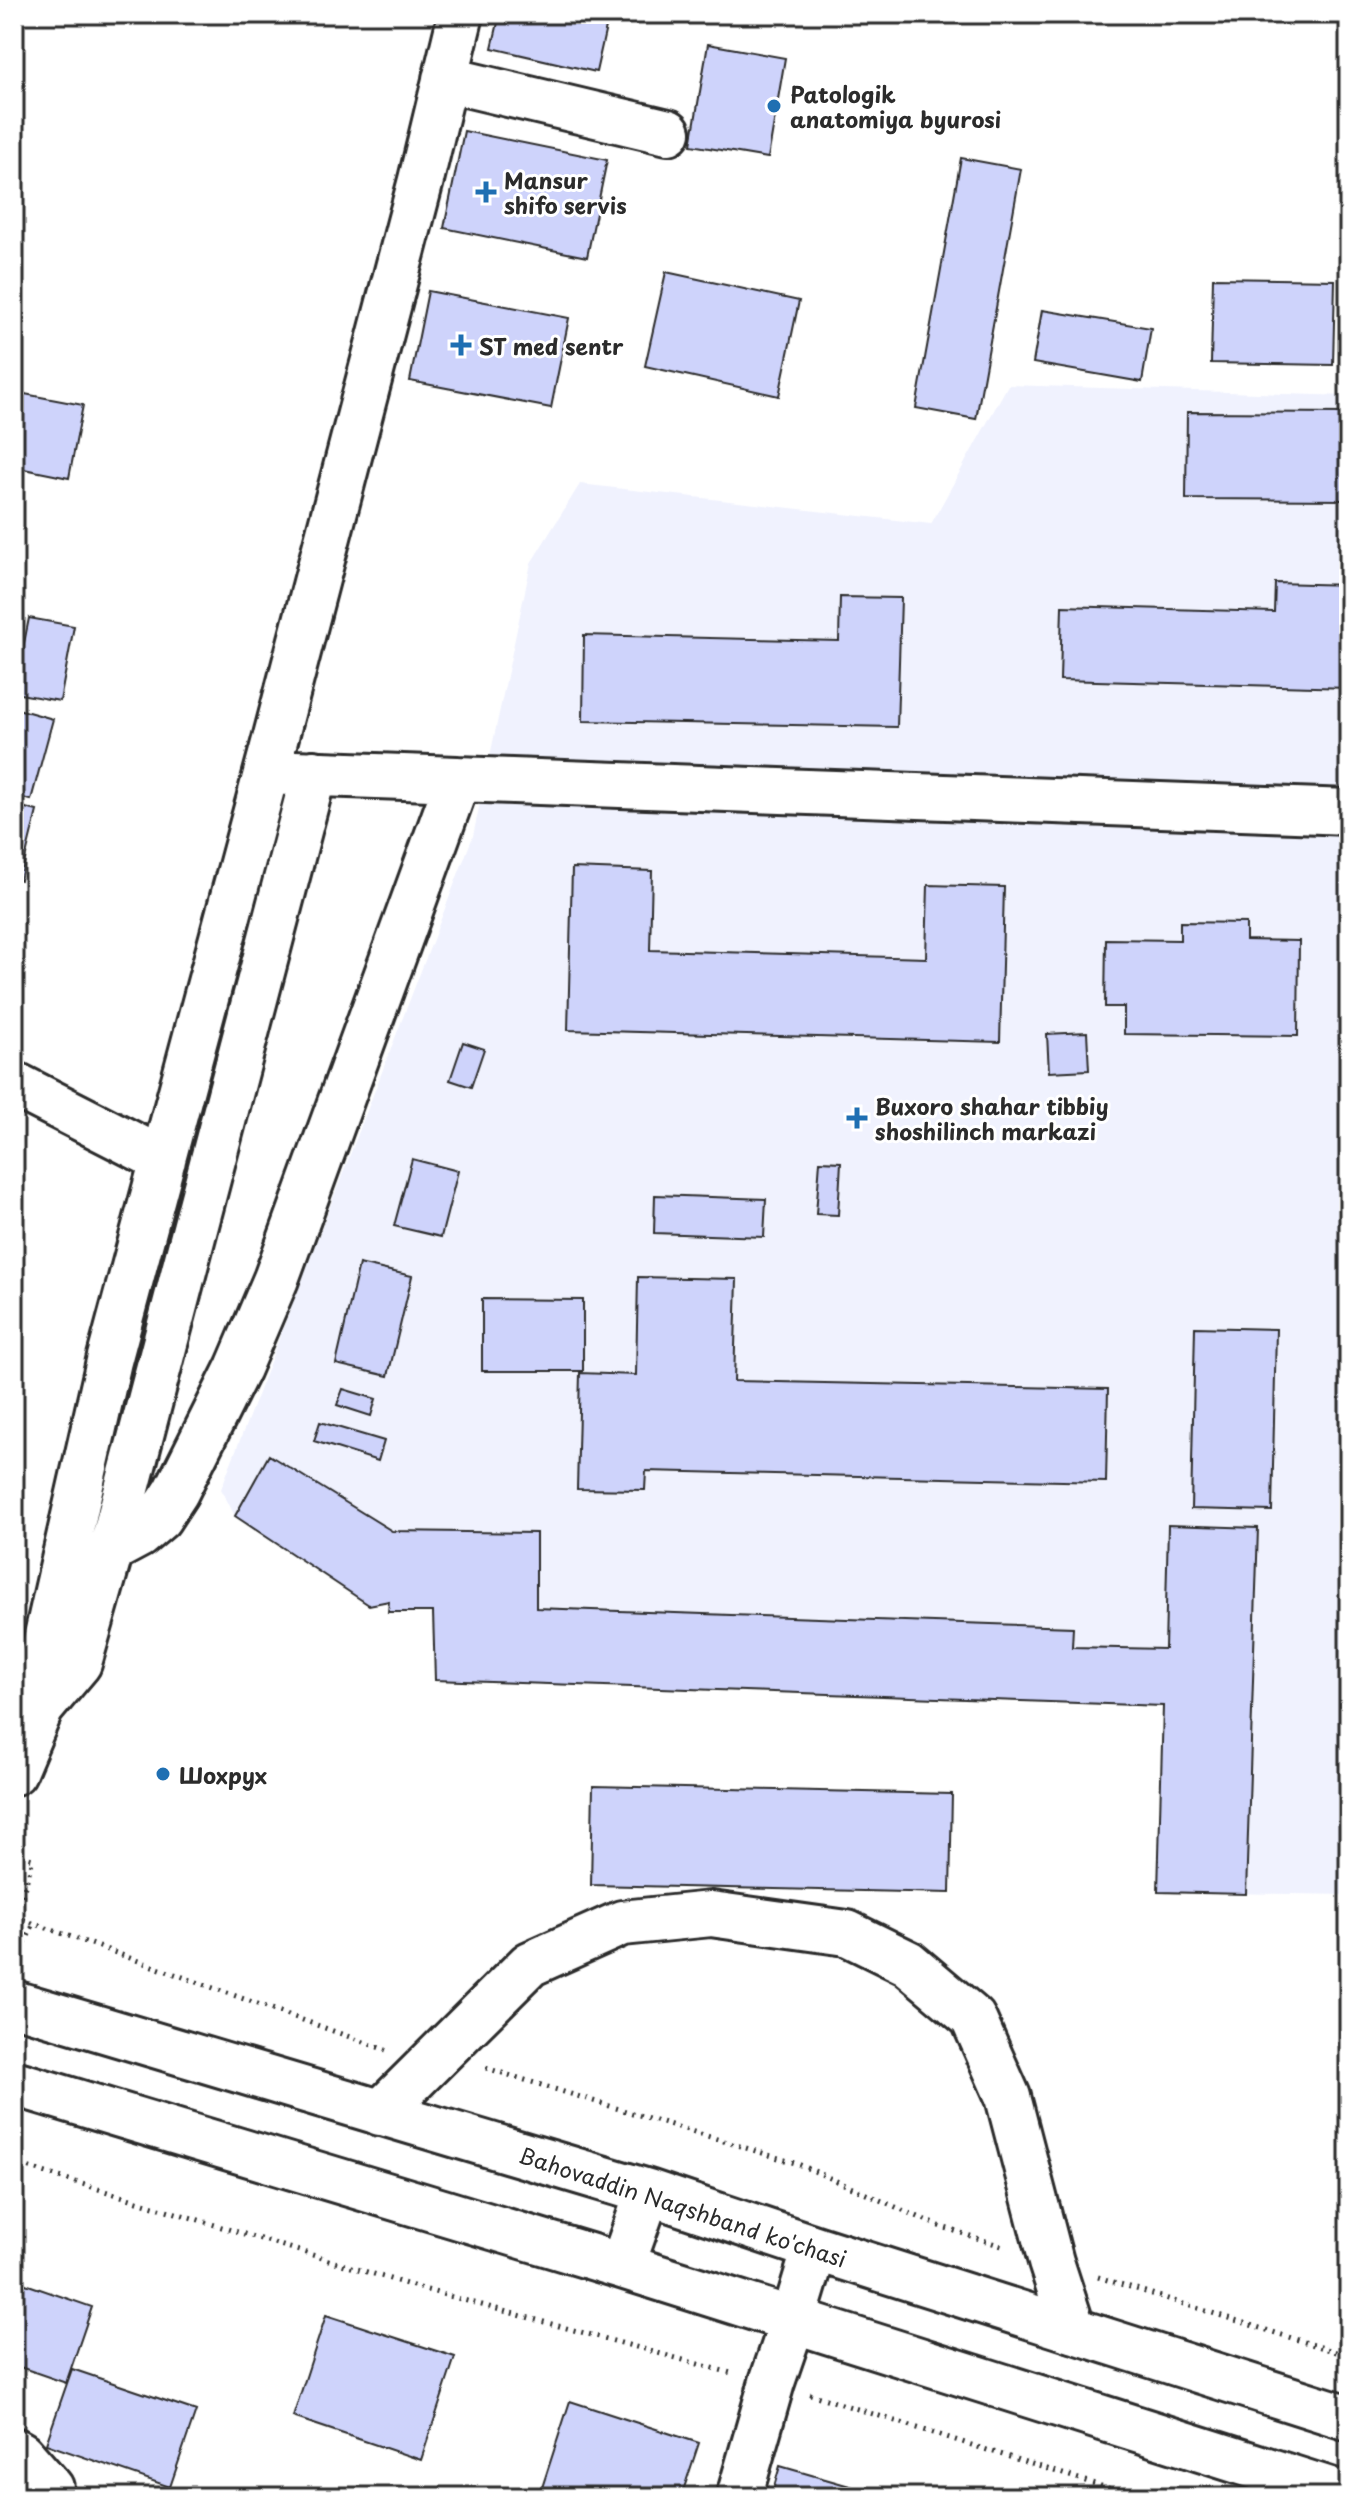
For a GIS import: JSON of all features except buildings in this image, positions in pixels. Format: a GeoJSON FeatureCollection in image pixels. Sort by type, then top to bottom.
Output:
{"type":"FeatureCollection","features":[{"type":"Feature","properties":{"kind":"street"},"geometry":{"type":"LineString","coordinates":[[41,1708],[43,1653],[109,1361],[267,772],[461,14]]}},
{"type":"Feature","properties":{"kind":"street"},"geometry":{"type":"LineString","coordinates":[[445,79],[668,132]]}},
{"type":"Feature","properties":{"kind":"street"},"geometry":{"type":"LineString","coordinates":[[267,772],[1349,812]]}},
{"type":"Feature","properties":{"kind":"street"},"geometry":{"type":"LineString","coordinates":[[14,1772],[41,1708],[79,1663],[314,773]]}},
{"type":"Feature","properties":{"kind":"street"},"geometry":{"type":"LineString","coordinates":[[111,1550],[139,1535],[159,1518],[176,1492],[238,1368],[276,1279],[458,779]]}},
{"type":"Feature","properties":{"kind":"street"},"geometry":{"type":"LineString","coordinates":[[14,1084],[163,1160]]}},
{"type":"Feature","properties":{"kind":"street"},"geometry":{"type":"LineString","coordinates":[[380,2113],[530,1964],[622,1923],[711,1914],[847,1933],[908,1963],[973,2018],[1008,2097],[1051,2262],[1073,2330]]}},
{"type":"Feature","properties":{"kind":"street","name":"Bahovaddin Naqshband ko'chasi"},"geometry":{"type":"LineString","coordinates":[[14,2003],[648,2192],[1349,2418]]}},
{"type":"Feature","properties":{"kind":"street"},"geometry":{"type":"LineString","coordinates":[[14,2083],[622,2266],[1349,2496]]}},
{"type":"Feature","properties":{"kind":"street"},"geometry":{"type":"LineString","coordinates":[[622,2266],[648,2192]]}},
{"type":"Feature","properties":{"kind":"street"},"geometry":{"type":"LineString","coordinates":[[739,2497],[815,2248]]}},
{"type":"Feature","properties":{"kind":"street"},"geometry":{"type":"LineString","coordinates":[[14,2450],[51,2488],[51,2497]]}},
{"type":"Feature","properties":{"kind":"path"},"geometry":{"type":"LineString","coordinates":[[14,1854],[33,1859],[16,1917],[428,2065],[484,2068],[798,2164],[939,2226],[1349,2356]]}},
{"type":"Feature","properties":{"kind":"path"},"geometry":{"type":"LineString","coordinates":[[25,1943],[34,1923]]}},
{"type":"Feature","properties":{"kind":"path"},"geometry":{"type":"LineString","coordinates":[[14,2163],[416,2287],[772,2382],[1136,2497]]}},
{"type":"Feature","properties":{"kind":"shaded area","name":"Buxoro shahar tibbiy shoshilinch markazi"},"geometry":{"type":"Polygon","coordinates":[[[1008,385],[1349,396],[1349,1895],[1158,1892],[1163,1706],[435,1680],[433,1613],[388,1612],[388,1601],[235,1516],[221,1489],[473,836],[531,563],[580,484],[931,524],[1008,385]]]}},
{"type":"Feature","properties":{"kind":"place","name":"Patologik anatomiya byurosi"},"geometry":{"type":"Point","coordinates":[774,106]}},
{"type":"Feature","properties":{"kind":"place","name":"Mansur shifo servis"},"geometry":{"type":"Point","coordinates":[486,192]}},
{"type":"Feature","properties":{"kind":"place","name":"ST med sentr"},"geometry":{"type":"Point","coordinates":[461,345]}},
{"type":"Feature","properties":{"kind":"place","name":"Buxoro shahar tibbiy shoshilinch markazi"},"geometry":{"type":"Point","coordinates":[857,1118]}},
{"type":"Feature","properties":{"kind":"place","name":"Шохрух"},"geometry":{"type":"Point","coordinates":[163,1774]}}]}
